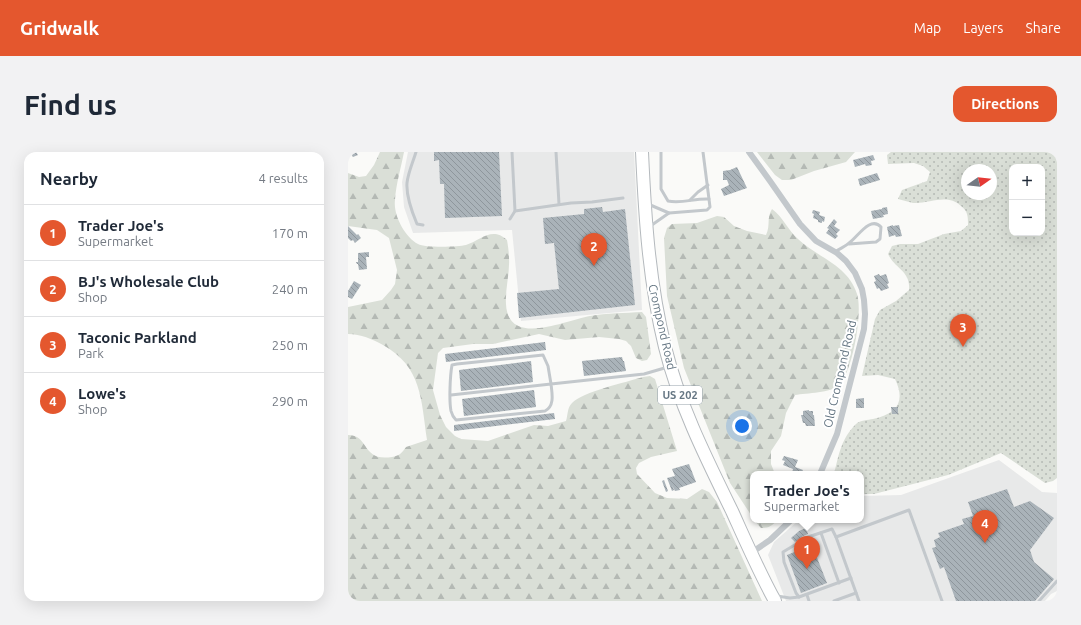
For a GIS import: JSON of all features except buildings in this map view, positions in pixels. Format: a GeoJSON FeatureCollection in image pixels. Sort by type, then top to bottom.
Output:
{"type":"FeatureCollection","features":[{"type":"Feature","properties":{"kind":"highway","name":"Crompond Road"},"geometry":{"type":"LineString","coordinates":[[642,152],[646,229],[655,303],[670,366],[699,442],[751,553],[774,598]]}},
{"type":"Feature","properties":{"kind":"street","name":"Old Crompond Road"},"geometry":{"type":"LineString","coordinates":[[749,152],[800,224],[816,241],[836,252],[846,261],[855,274],[862,289],[865,314],[864,329],[837,434],[821,471]]}},
{"type":"Feature","properties":{"kind":"street"},"geometry":{"type":"LineString","coordinates":[[751,553],[770,540],[788,523]]}},
{"type":"Feature","properties":{"kind":"lane"},"geometry":{"type":"LineString","coordinates":[[416,152],[407,183],[407,194],[417,224],[423,225]]}},
{"type":"Feature","properties":{"kind":"lane"},"geometry":{"type":"LineString","coordinates":[[510,219],[515,211],[512,152]]}},
{"type":"Feature","properties":{"kind":"lane"},"geometry":{"type":"LineString","coordinates":[[556,152],[559,204]]}},
{"type":"Feature","properties":{"kind":"lane"},"geometry":{"type":"LineString","coordinates":[[661,152],[661,189],[668,201],[675,202],[702,198],[709,199]]}},
{"type":"Feature","properties":{"kind":"lane"},"geometry":{"type":"LineString","coordinates":[[644,203],[669,212],[707,210],[710,206],[703,152]]}},
{"type":"Feature","properties":{"kind":"lane"},"geometry":{"type":"LineString","coordinates":[[690,200],[708,185]]}},
{"type":"Feature","properties":{"kind":"lane"},"geometry":{"type":"LineString","coordinates":[[515,211],[559,204],[623,198]]}},
{"type":"Feature","properties":{"kind":"lane"},"geometry":{"type":"LineString","coordinates":[[646,229],[669,212]]}},
{"type":"Feature","properties":{"kind":"lane"},"geometry":{"type":"LineString","coordinates":[[836,252],[839,248],[849,244],[876,242],[880,239],[880,226],[874,223],[868,226],[849,244]]}},
{"type":"Feature","properties":{"kind":"lane"},"geometry":{"type":"LineString","coordinates":[[543,355],[548,366],[551,384],[552,404],[550,409],[546,411],[456,420],[451,411],[452,365],[543,355]]}},
{"type":"Feature","properties":{"kind":"lane"},"geometry":{"type":"LineString","coordinates":[[451,395],[644,374],[670,366]]}},
{"type":"Feature","properties":{"kind":"lane"},"geometry":{"type":"LineString","coordinates":[[836,536],[909,510],[942,601]]}},
{"type":"Feature","properties":{"kind":"lane"},"geometry":{"type":"LineString","coordinates":[[799,597],[784,562],[783,552],[808,537],[832,529],[836,536],[859,601]]}},
{"type":"Feature","properties":{"kind":"lane"},"geometry":{"type":"LineString","coordinates":[[821,532],[839,583]]}},
{"type":"Feature","properties":{"kind":"lane"},"geometry":{"type":"LineString","coordinates":[[774,598],[799,597],[851,578]]}},
{"type":"Feature","properties":{"kind":"lane"},"geometry":{"type":"LineString","coordinates":[[1039,601],[1057,581]]}},
{"type":"Feature","properties":{"kind":"lane"},"geometry":{"type":"LineString","coordinates":[[834,601],[856,593]]}},
{"type":"Feature","properties":{"kind":"lane"},"geometry":{"type":"LineString","coordinates":[[807,594],[809,601]]}},
{"type":"Feature","properties":{"kind":"lane"},"geometry":{"type":"LineString","coordinates":[[847,596],[849,601]]}},
{"type":"Feature","properties":{"kind":"lane"},"geometry":{"type":"LineString","coordinates":[[796,601],[799,597]]}},
{"type":"Feature","properties":{"kind":"shaded area"},"geometry":{"type":"Polygon","coordinates":[[[408,152],[634,152],[642,310],[521,321],[512,230],[413,233],[404,207],[402,182],[408,152]]]}},
{"type":"Feature","properties":{"kind":"shaded area"},"geometry":{"type":"Polygon","coordinates":[[[999,460],[1042,492],[1057,493],[1057,591],[1051,594],[1045,601],[786,601],[768,555],[774,542],[796,523],[864,523],[864,496],[901,495],[999,460]]]}},
{"type":"Feature","properties":{"kind":"green space"},"geometry":{"type":"Polygon","coordinates":[[[380,152],[404,152],[396,188],[395,206],[398,219],[404,231],[413,241],[422,245],[442,247],[466,245],[491,234],[502,236],[507,240],[509,264],[506,304],[509,317],[517,325],[527,328],[540,328],[590,316],[616,313],[642,312],[646,317],[651,354],[647,360],[642,361],[636,358],[631,346],[626,341],[599,337],[565,340],[539,334],[493,344],[473,344],[443,348],[438,353],[433,390],[440,415],[446,427],[455,436],[461,439],[488,441],[534,425],[548,426],[566,421],[570,405],[585,395],[650,376],[655,379],[677,451],[651,457],[639,463],[636,468],[637,474],[655,493],[667,498],[687,499],[702,489],[709,492],[717,502],[762,601],[348,601],[348,435],[355,436],[360,439],[370,452],[375,456],[382,457],[397,456],[402,453],[406,447],[427,440],[421,398],[412,374],[405,363],[396,354],[383,345],[362,336],[348,334],[348,307],[382,300],[395,284],[397,270],[389,238],[377,230],[348,226],[348,173],[359,177],[366,176],[374,165],[380,152]]]}},
{"type":"Feature","properties":{"kind":"green space"},"geometry":{"type":"Polygon","coordinates":[[[757,152],[855,152],[846,162],[814,171],[791,180],[782,180],[775,175],[757,152]]]}},
{"type":"Feature","properties":{"kind":"green space"},"geometry":{"type":"Polygon","coordinates":[[[891,152],[1057,152],[1057,478],[1053,481],[1045,483],[1001,453],[948,475],[874,494],[864,494],[864,471],[835,471],[841,447],[847,435],[856,424],[864,420],[881,417],[888,414],[897,406],[899,400],[900,394],[895,379],[878,375],[862,376],[875,319],[880,310],[896,301],[909,290],[908,278],[888,254],[892,246],[900,244],[918,244],[944,234],[961,231],[968,225],[968,217],[966,212],[956,202],[950,200],[938,200],[913,203],[898,199],[902,190],[927,181],[930,172],[923,166],[914,163],[888,164],[887,155],[891,152]]]}},
{"type":"Feature","properties":{"kind":"green space"},"geometry":{"type":"Polygon","coordinates":[[[772,209],[798,239],[840,269],[847,276],[853,284],[857,294],[859,313],[856,341],[849,367],[844,378],[839,385],[830,390],[795,395],[786,413],[781,436],[771,451],[771,464],[774,471],[750,471],[750,513],[730,483],[684,368],[667,296],[664,238],[667,228],[672,224],[697,223],[717,216],[724,217],[734,226],[747,231],[766,235],[769,216],[772,209]]]}},
{"type":"Feature","properties":{"kind":"green space"},"geometry":{"type":"Polygon","coordinates":[[[757,523],[775,523],[766,528],[761,528],[757,523]]]}},
{"type":"Feature","properties":{"kind":"place","name":"BJ's Wholesale Club"},"geometry":{"type":"Point","coordinates":[594,266]}},
{"type":"Feature","properties":{"kind":"place","name":"Taconic Parkland"},"geometry":{"type":"Point","coordinates":[963,347]}},
{"type":"Feature","properties":{"kind":"place","name":"Lowe's"},"geometry":{"type":"Point","coordinates":[985,543]}},
{"type":"Feature","properties":{"kind":"place","name":"Trader Joe's"},"geometry":{"type":"Point","coordinates":[807,569]}}]}
